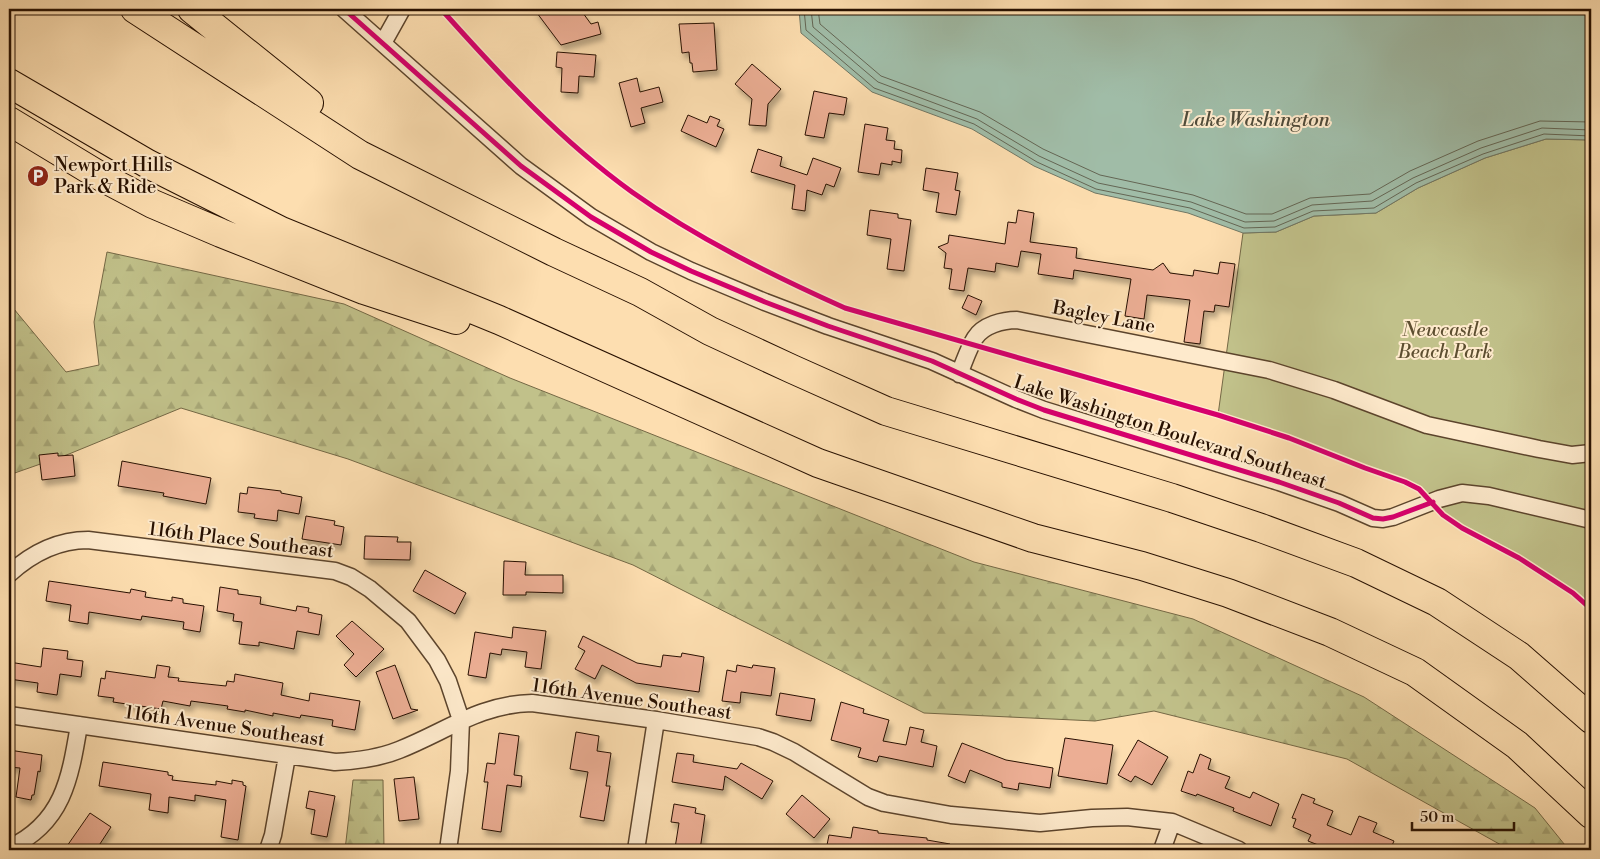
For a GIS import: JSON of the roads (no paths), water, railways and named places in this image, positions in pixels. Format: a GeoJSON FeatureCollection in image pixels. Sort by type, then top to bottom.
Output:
{"type":"FeatureCollection","features":[{"type":"Feature","properties":{"kind":"highway"},"geometry":{"type":"LineString","coordinates":[[135,9],[360,155],[554,252],[640,292],[710,331],[886,411],[1172,498],[1261,528],[1356,563],[1437,602],[1510,650],[1591,719]]}},
{"type":"Feature","properties":{"kind":"highway"},"geometry":{"type":"LineString","coordinates":[[192,9],[351,136],[360,155]]}},
{"type":"Feature","properties":{"kind":"highway"},"geometry":{"type":"LineString","coordinates":[[9,83],[148,164],[281,231],[499,320],[818,463],[1033,538],[1142,566],[1228,593],[1330,632],[1415,672],[1518,745],[1591,814]]}},
{"type":"Feature","properties":{"kind":"highway"},"geometry":{"type":"LineString","coordinates":[[9,121],[92,171],[146,200],[221,234],[364,290],[493,332],[761,454],[818,463]]}},
{"type":"Feature","properties":{"kind":"street","name":"Lake Washington Boulevard Southeast"},"geometry":{"type":"LineString","coordinates":[[344,9],[521,166],[590,217],[651,252],[691,271],[828,326],[932,361],[1016,400],[1288,486],[1339,503],[1374,518],[1393,517],[1462,493],[1489,496],[1591,520]]}},
{"type":"Feature","properties":{"kind":"street"},"geometry":{"type":"LineString","coordinates":[[383,43],[402,9]]}},
{"type":"Feature","properties":{"kind":"street","name":"Bagley Lane"},"geometry":{"type":"LineString","coordinates":[[959,374],[975,338],[984,330],[998,322],[1007,320],[1034,323],[1269,370],[1334,390],[1427,425],[1572,455],[1591,453]]}},
{"type":"Feature","properties":{"kind":"street","name":"116th Place Southeast"},"geometry":{"type":"LineString","coordinates":[[9,574],[19,565],[40,552],[73,540],[88,540],[335,571],[352,577],[370,589],[408,621],[437,660],[448,681],[461,720]]}},
{"type":"Feature","properties":{"kind":"street","name":"116th Avenue Southeast"},"geometry":{"type":"LineString","coordinates":[[9,715],[335,762],[368,759],[399,751],[461,720],[502,706],[532,703],[656,720],[758,737],[794,752],[868,797],[884,803],[951,814],[1040,823],[1127,817],[1172,822],[1239,850]]}},
{"type":"Feature","properties":{"kind":"street"},"geometry":{"type":"LineString","coordinates":[[448,850],[459,771],[461,720]]}},
{"type":"Feature","properties":{"kind":"street"},"geometry":{"type":"LineString","coordinates":[[636,850],[656,720]]}},
{"type":"Feature","properties":{"kind":"street"},"geometry":{"type":"LineString","coordinates":[[9,848],[26,840],[44,825],[56,807],[65,788],[72,765],[79,725]]}},
{"type":"Feature","properties":{"kind":"street"},"geometry":{"type":"LineString","coordinates":[[268,850],[273,835],[286,756]]}},
{"type":"Feature","properties":{"kind":"street"},"geometry":{"type":"LineString","coordinates":[[1162,850],[1172,822]]}},
{"type":"Feature","properties":{"kind":"water","name":"Lake Washington"},"geometry":{"type":"Polygon","coordinates":[[[799,9],[1591,9],[1591,140],[1546,139],[1485,158],[1418,188],[1376,213],[1314,216],[1276,232],[1243,233],[1188,213],[1095,193],[1034,166],[972,129],[872,92],[801,33],[799,9]]]}},
{"type":"Feature","properties":{"kind":"place","name":"Newport Hills Park & Ride"},"geometry":{"type":"Point","coordinates":[38,176]}},
{"type":"Feature","properties":{"kind":"park label","name":"Newcastle Beach Park"},"geometry":{"type":"Point","coordinates":[1445,341]}}]}
